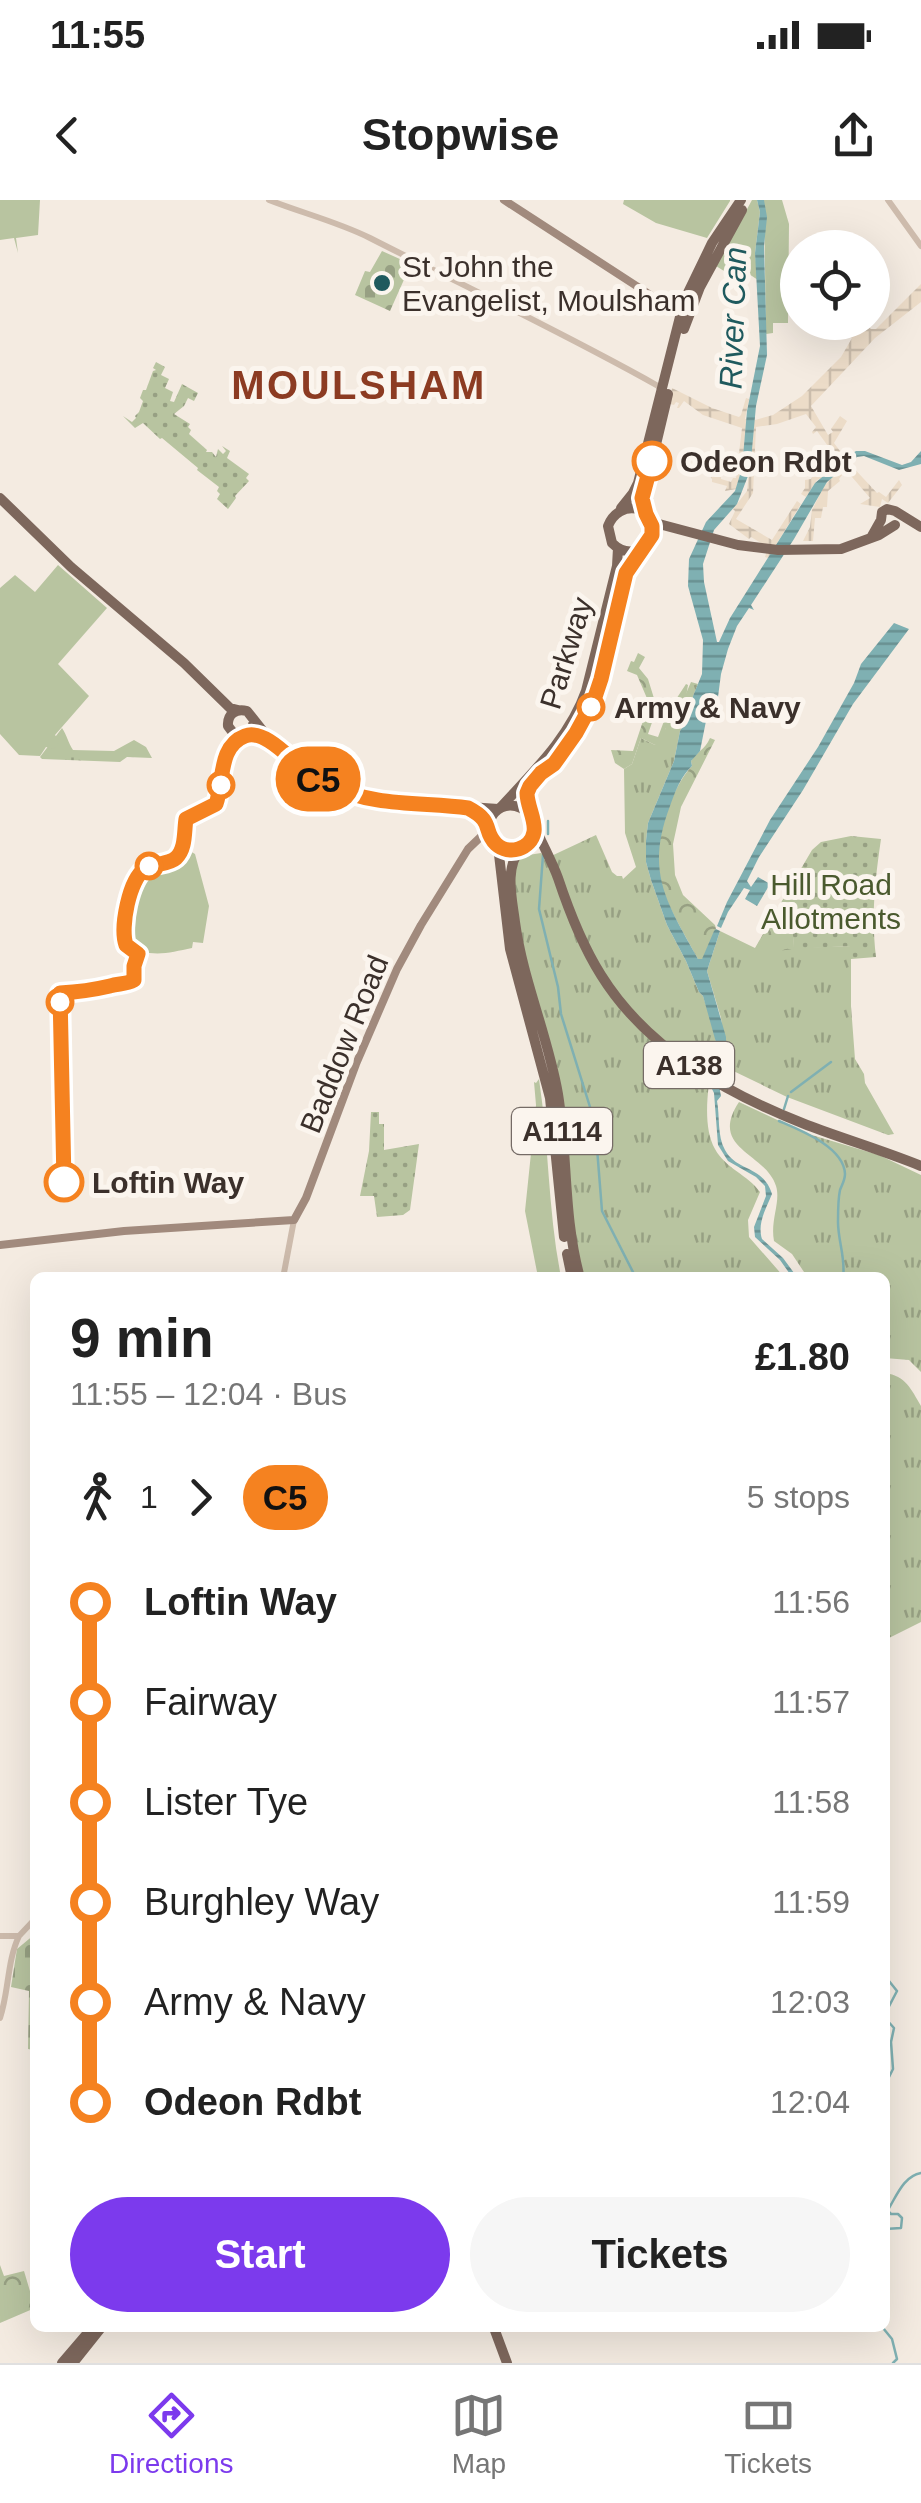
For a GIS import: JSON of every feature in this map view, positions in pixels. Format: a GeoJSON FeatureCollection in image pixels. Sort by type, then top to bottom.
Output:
{"type":"FeatureCollection","features":[{"type":"Feature","properties":{"kind":"main road"},"geometry":{"type":"LineString","coordinates":[[504,200],[676,306],[686,307],[695,288],[700,287]]}},
{"type":"Feature","properties":{"kind":"main road"},"geometry":{"type":"LineString","coordinates":[[686,531],[666,534],[632,552],[618,548],[610,540],[608,530],[636,487],[670,356],[676,306],[712,243],[744,200]]}},
{"type":"Feature","properties":{"kind":"main road"},"geometry":{"type":"LineString","coordinates":[[645,546],[652,528],[643,490],[682,334],[700,287],[744,200]]}},
{"type":"Feature","properties":{"kind":"main road"},"geometry":{"type":"LineString","coordinates":[[0,498],[36,538],[192,670],[232,710],[247,711],[270,740],[310,774],[360,797],[468,808],[516,805],[532,819]]}},
{"type":"Feature","properties":{"kind":"main road"},"geometry":{"type":"LineString","coordinates":[[617,512],[633,508],[659,524],[738,545],[778,550],[841,549],[894,526],[899,518],[897,512]]}},
{"type":"Feature","properties":{"kind":"main road"},"geometry":{"type":"LineString","coordinates":[[870,538],[884,510],[897,512],[921,529]]}},
{"type":"Feature","properties":{"kind":"main road"},"geometry":{"type":"LineString","coordinates":[[881,520],[884,525],[921,529]]}},
{"type":"Feature","properties":{"kind":"main road","name":"Parkway"},"geometry":{"type":"LineString","coordinates":[[532,819],[527,800],[530,786],[554,764],[594,700],[626,573],[645,546]]}},
{"type":"Feature","properties":{"kind":"main road","name":"Parkway"},"geometry":{"type":"LineString","coordinates":[[499,808],[558,742],[580,710],[617,566],[618,548]]}},
{"type":"Feature","properties":{"kind":"main road"},"geometry":{"type":"LineString","coordinates":[[134,622],[209,692],[234,734],[270,740]]}},
{"type":"Feature","properties":{"kind":"main road"},"geometry":{"type":"LineString","coordinates":[[228,724],[230,716],[238,710]]}},
{"type":"Feature","properties":{"kind":"main road"},"geometry":{"type":"LineString","coordinates":[[248,735],[254,720]]}},
{"type":"Feature","properties":{"kind":"main road","name":"A138"},"geometry":{"type":"LineString","coordinates":[[554,764],[532,796],[581,938],[600,974],[628,1012],[677,1056],[746,1096],[840,1138],[918,1164]]}},
{"type":"Feature","properties":{"kind":"main road","name":"A1114"},"geometry":{"type":"LineString","coordinates":[[468,808],[480,815],[496,844],[510,949],[550,1098],[560,1209],[571,1272]]}},
{"type":"Feature","properties":{"kind":"main road"},"geometry":{"type":"LineString","coordinates":[[489,827],[499,808]]}},
{"type":"Feature","properties":{"kind":"main road","name":"A138"},"geometry":{"type":"LineString","coordinates":[[532,819],[553,864]]}},
{"type":"Feature","properties":{"kind":"main road","name":"A1114"},"geometry":{"type":"LineString","coordinates":[[532,819],[532,839],[514,858],[510,869],[526,977],[558,1098],[572,1248],[578,1272]]}},
{"type":"Feature","properties":{"kind":"main road","name":"Baddow Road"},"geometry":{"type":"LineString","coordinates":[[294,1220],[397,970],[470,846],[489,827]]}},
{"type":"Feature","properties":{"kind":"main road"},"geometry":{"type":"LineString","coordinates":[[476,841],[510,850],[537,847],[553,864]]}},
{"type":"Feature","properties":{"kind":"main road"},"geometry":{"type":"LineString","coordinates":[[0,1244],[294,1220]]}},
{"type":"Feature","properties":{"kind":"main road"},"geometry":{"type":"LineString","coordinates":[[62,2363],[89,2332]]}},
{"type":"Feature","properties":{"kind":"main road"},"geometry":{"type":"LineString","coordinates":[[72,2363],[99,2332]]}},
{"type":"Feature","properties":{"kind":"main road"},"geometry":{"type":"LineString","coordinates":[[495,2332],[507,2363]]}},
{"type":"Feature","properties":{"kind":"street"},"geometry":{"type":"LineString","coordinates":[[269,200],[372,239],[558,331],[662,391]]}},
{"type":"Feature","properties":{"kind":"street"},"geometry":{"type":"LineString","coordinates":[[888,200],[921,246]]}},
{"type":"Feature","properties":{"kind":"street","name":"Baddow Road"},"geometry":{"type":"LineString","coordinates":[[284,1272],[294,1220]]}},
{"type":"Feature","properties":{"kind":"street"},"geometry":{"type":"LineString","coordinates":[[0,2018],[12,1956],[19,1936],[30,1924]]}},
{"type":"Feature","properties":{"kind":"street"},"geometry":{"type":"LineString","coordinates":[[0,1936],[19,1936]]}},
{"type":"Feature","properties":{"kind":"green space"},"geometry":{"type":"Polygon","coordinates":[[[0,200],[40,200],[38,235],[16,238],[18,253],[14,238],[0,240],[0,200]]]}},
{"type":"Feature","properties":{"kind":"green space"},"geometry":{"type":"Polygon","coordinates":[[[624,200],[730,201],[707,238],[656,223],[623,204],[624,200]]]}},
{"type":"Feature","properties":{"kind":"green space"},"geometry":{"type":"Polygon","coordinates":[[[752,200],[757,200],[760,212],[755,253],[758,280],[716,266],[752,200]]]}},
{"type":"Feature","properties":{"kind":"green space"},"geometry":{"type":"Polygon","coordinates":[[[764,200],[782,200],[789,230],[780,230],[780,323],[773,323],[773,333],[766,334],[764,200]]]}},
{"type":"Feature","properties":{"kind":"green space"},"geometry":{"type":"Polygon","coordinates":[[[382,251],[411,264],[390,311],[355,295],[365,271],[370,272],[382,251]]]}},
{"type":"Feature","properties":{"kind":"green space"},"geometry":{"type":"Polygon","coordinates":[[[156,362],[165,367],[161,375],[169,379],[165,388],[173,392],[170,401],[174,402],[182,384],[198,393],[194,401],[188,398],[174,414],[190,424],[189,434],[216,457],[218,449],[223,454],[226,451],[222,446],[230,451],[227,458],[249,474],[249,481],[228,509],[217,499],[219,487],[198,468],[143,423],[135,428],[123,416],[132,422],[136,418],[156,362]]]}},
{"type":"Feature","properties":{"kind":"green space"},"geometry":{"type":"Polygon","coordinates":[[[58,565],[107,608],[58,664],[89,696],[55,735],[59,740],[57,747],[46,747],[40,756],[19,755],[0,734],[0,588],[15,575],[35,592],[58,565]]]}},
{"type":"Feature","properties":{"kind":"green space"},"geometry":{"type":"Polygon","coordinates":[[[638,653],[645,657],[639,668],[648,679],[657,708],[648,734],[658,737],[667,713],[688,685],[686,697],[661,743],[655,745],[641,738],[632,764],[624,769],[615,763],[611,750],[633,751],[649,703],[637,675],[627,671],[638,653]]]}},
{"type":"Feature","properties":{"kind":"green space"},"geometry":{"type":"Polygon","coordinates":[[[691,682],[698,684],[692,711],[680,731],[674,761],[648,823],[646,862],[667,925],[703,996],[714,1029],[716,1050],[707,1107],[711,1140],[725,1161],[760,1192],[748,1220],[749,1237],[780,1272],[582,1272],[576,1251],[563,1099],[521,938],[513,881],[522,856],[541,853],[547,858],[596,835],[617,876],[623,879],[636,867],[625,833],[624,769],[632,764],[641,738],[655,745],[666,728],[671,728],[691,682]]]}},
{"type":"Feature","properties":{"kind":"green space"},"geometry":{"type":"Polygon","coordinates":[[[62,728],[73,750],[114,751],[134,740],[146,747],[152,758],[127,757],[120,762],[42,759],[62,728]]]}},
{"type":"Feature","properties":{"kind":"green space"},"geometry":{"type":"Polygon","coordinates":[[[710,738],[715,740],[681,807],[673,844],[675,875],[683,895],[716,929],[702,960],[676,919],[657,866],[660,836],[676,789],[692,766],[691,761],[710,738]]]}},
{"type":"Feature","properties":{"kind":"green space","name":"Hill Road Allotments"},"geometry":{"type":"Polygon","coordinates":[[[851,836],[881,839],[874,898],[876,957],[851,959],[850,946],[794,949],[789,889],[821,842],[851,836]]]}},
{"type":"Feature","properties":{"kind":"green space"},"geometry":{"type":"Polygon","coordinates":[[[185,848],[195,854],[209,906],[203,943],[193,942],[192,948],[166,953],[142,951],[126,941],[136,885],[149,870],[176,862],[185,848]]]}},
{"type":"Feature","properties":{"kind":"green space"},"geometry":{"type":"Polygon","coordinates":[[[789,889],[794,948],[851,946],[855,1059],[894,1134],[787,1097],[723,1066],[726,1056],[721,1018],[707,971],[720,931],[755,948],[789,889]]]}},
{"type":"Feature","properties":{"kind":"green space"},"geometry":{"type":"Polygon","coordinates":[[[789,889],[794,949],[755,949],[789,889]]]}},
{"type":"Feature","properties":{"kind":"green space"},"geometry":{"type":"Polygon","coordinates":[[[539,1079],[560,1272],[537,1272],[525,1211],[539,1079]]]}},
{"type":"Feature","properties":{"kind":"green space"},"geometry":{"type":"Polygon","coordinates":[[[739,1102],[805,1133],[879,1155],[921,1175],[921,1372],[909,1360],[890,1358],[890,1272],[804,1272],[792,1254],[774,1241],[776,1186],[761,1165],[734,1140],[731,1118],[739,1102]]]}},
{"type":"Feature","properties":{"kind":"green space"},"geometry":{"type":"Polygon","coordinates":[[[371,1112],[379,1112],[379,1124],[384,1124],[384,1150],[419,1144],[410,1210],[403,1215],[377,1217],[374,1196],[360,1196],[369,1151],[371,1112]]]}},
{"type":"Feature","properties":{"kind":"green space"},"geometry":{"type":"Polygon","coordinates":[[[890,1374],[903,1380],[921,1406],[921,1622],[890,1638],[890,1374]]]}},
{"type":"Feature","properties":{"kind":"green space"},"geometry":{"type":"Polygon","coordinates":[[[30,1938],[30,2049],[29,1991],[11,1987],[17,1949],[30,1938]]]}},
{"type":"Feature","properties":{"kind":"green space"},"geometry":{"type":"Polygon","coordinates":[[[0,2265],[4,2276],[24,2271],[30,2310],[0,2323],[0,2265]]]}},
{"type":"Feature","properties":{"kind":"shaded area"},"geometry":{"type":"Polygon","coordinates":[[[921,284],[921,302],[890,326],[890,315],[921,284]]]}},
{"type":"Feature","properties":{"kind":"shaded area"},"geometry":{"type":"Polygon","coordinates":[[[851,340],[873,340],[811,406],[828,435],[840,416],[847,421],[834,443],[877,493],[886,497],[899,480],[902,485],[888,503],[882,499],[880,507],[860,504],[870,498],[846,470],[828,491],[827,507],[823,507],[821,518],[815,518],[813,541],[803,541],[824,486],[843,466],[837,459],[834,468],[817,480],[806,497],[801,494],[805,480],[811,479],[821,456],[833,453],[817,431],[813,434],[816,427],[806,414],[756,427],[753,493],[736,519],[772,540],[797,501],[801,504],[768,558],[765,557],[768,547],[729,524],[733,509],[747,491],[754,427],[746,427],[736,489],[725,491],[727,486],[712,482],[710,476],[731,482],[736,478],[742,428],[703,415],[684,401],[679,408],[679,403],[670,404],[672,388],[739,417],[746,398],[749,399],[745,419],[755,420],[773,415],[802,396],[841,357],[851,340]]]}},
{"type":"Feature","properties":{"kind":"water"},"geometry":{"type":"Polygon","coordinates":[[[757,200],[764,200],[767,355],[756,406],[750,471],[737,504],[714,530],[703,564],[717,642],[815,483],[856,451],[902,465],[921,451],[921,464],[899,470],[864,456],[857,457],[827,482],[751,605],[754,610],[749,608],[737,626],[721,674],[718,697],[707,716],[700,751],[674,795],[659,850],[659,868],[668,903],[698,959],[702,959],[714,931],[720,931],[707,971],[726,1037],[721,1096],[717,1101],[721,1139],[730,1157],[768,1185],[772,1194],[761,1222],[762,1239],[793,1272],[788,1272],[755,1237],[765,1186],[728,1161],[718,1145],[714,1093],[709,1083],[717,1046],[703,996],[667,925],[646,862],[648,823],[674,761],[680,731],[692,711],[702,674],[703,640],[688,586],[689,559],[706,522],[735,491],[742,468],[747,411],[760,346],[755,253],[760,212],[757,200]]]}},
{"type":"Feature","properties":{"kind":"water"},"geometry":{"type":"Polygon","coordinates":[[[894,623],[909,629],[853,704],[747,881],[751,887],[758,877],[770,884],[757,906],[745,899],[750,890],[744,888],[721,928],[717,926],[770,820],[818,747],[861,664],[894,623]]]}},
{"type":"Feature","properties":{"kind":"waterway"},"geometry":{"type":"LineString","coordinates":[[548,821],[548,834]]}},
{"type":"Feature","properties":{"kind":"waterway"},"geometry":{"type":"LineString","coordinates":[[543,855],[539,909],[561,1014],[595,1123],[602,1211],[633,1272]]}},
{"type":"Feature","properties":{"kind":"waterway"},"geometry":{"type":"LineString","coordinates":[[791,1092],[831,1062]]}},
{"type":"Feature","properties":{"kind":"waterway"},"geometry":{"type":"LineString","coordinates":[[784,1109],[788,1096]]}},
{"type":"Feature","properties":{"kind":"waterway"},"geometry":{"type":"LineString","coordinates":[[779,1121],[820,1141],[843,1164],[845,1176],[839,1194],[838,1222],[843,1272]]}},
{"type":"Feature","properties":{"kind":"waterway"},"geometry":{"type":"LineString","coordinates":[[890,1982],[897,1991],[890,2004]]}},
{"type":"Feature","properties":{"kind":"waterway"},"geometry":{"type":"LineString","coordinates":[[890,2024],[894,2028],[890,2075]]}},
{"type":"Feature","properties":{"kind":"waterway"},"geometry":{"type":"LineString","coordinates":[[890,2206],[906,2182],[921,2173]]}},
{"type":"Feature","properties":{"kind":"waterway"},"geometry":{"type":"LineString","coordinates":[[890,2213],[902,2218],[901,2228],[890,2229]]}},
{"type":"Feature","properties":{"kind":"waterway"},"geometry":{"type":"LineString","coordinates":[[886,2332],[897,2359],[893,2363]]}},
{"type":"Feature","properties":{"kind":"bus line","name":"C5"},"geometry":{"type":"LineString","coordinates":[[64,1182],[60,993],[134,980],[138,954],[126,945],[123,932],[137,876],[149,866],[174,860],[178,855],[186,819],[216,804],[225,759],[243,736],[270,740],[310,774],[366,798],[468,808],[489,825],[492,840],[502,848],[518,850],[532,839],[534,822],[527,793],[537,777],[554,764],[589,712],[601,679],[626,573],[652,535],[642,498],[652,461]]}},
{"type":"Feature","properties":{"kind":"place","name":"St John the Evangelist, Moulsham"},"geometry":{"type":"Point","coordinates":[382,283]}},
{"type":"Feature","properties":{"kind":"place","name":"Odeon Rdbt"},"geometry":{"type":"Point","coordinates":[652,461]}},
{"type":"Feature","properties":{"kind":"place","name":"Army & Navy"},"geometry":{"type":"Point","coordinates":[591,707]}},
{"type":"Feature","properties":{"kind":"place","name":"Loftin Way"},"geometry":{"type":"Point","coordinates":[64,1182]}},
{"type":"Feature","properties":{"kind":"district","name":"MOULSHAM"},"geometry":{"type":"Point","coordinates":[359,385]}},
{"type":"Feature","properties":{"kind":"water label","name":"River Can"},"geometry":{"type":"Point","coordinates":[733,318]}}]}
